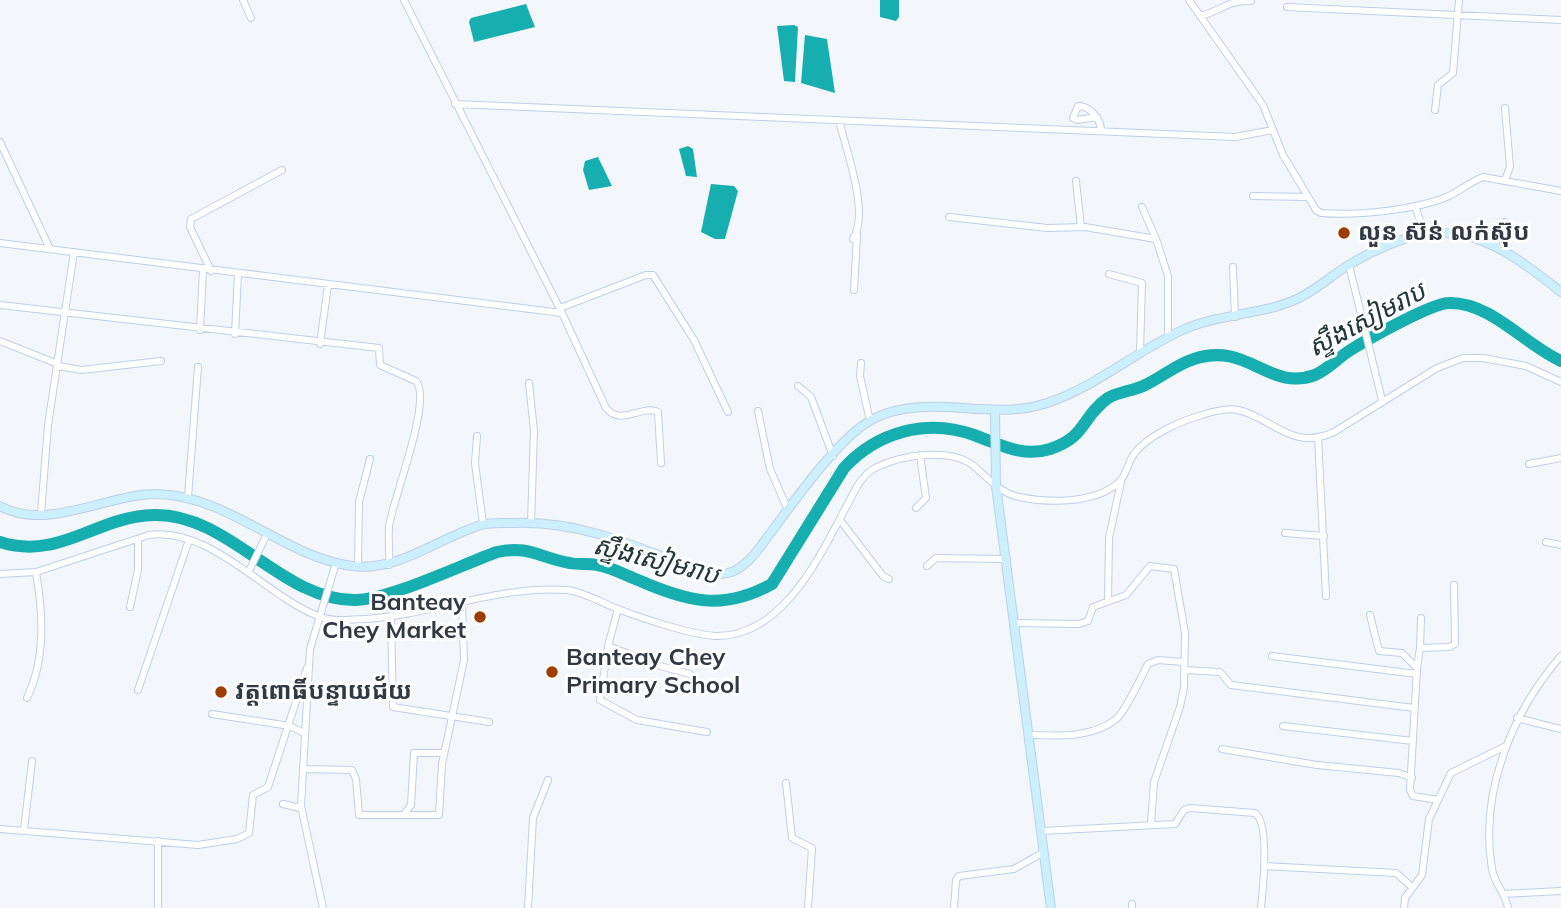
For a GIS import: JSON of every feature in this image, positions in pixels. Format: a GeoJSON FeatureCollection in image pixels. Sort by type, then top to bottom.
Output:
{"type":"FeatureCollection","features":[{"type":"Feature","properties":{"kind":"street"},"geometry":{"type":"LineString","coordinates":[[243,0],[251,18]]}},
{"type":"Feature","properties":{"kind":"street"},"geometry":{"type":"LineString","coordinates":[[404,0],[561,310],[610,414],[622,416],[652,409],[658,412],[661,463]]}},
{"type":"Feature","properties":{"kind":"street"},"geometry":{"type":"LineString","coordinates":[[1189,0],[1263,105],[1283,155],[1316,210],[1328,213],[1415,206],[1453,194],[1483,177],[1561,191]]}},
{"type":"Feature","properties":{"kind":"street"},"geometry":{"type":"LineString","coordinates":[[1435,110],[1438,85],[1453,73],[1459,0]]}},
{"type":"Feature","properties":{"kind":"street"},"geometry":{"type":"LineString","coordinates":[[1200,16],[1216,12],[1230,1],[1251,1]]}},
{"type":"Feature","properties":{"kind":"street"},"geometry":{"type":"LineString","coordinates":[[1287,7],[1561,20]]}},
{"type":"Feature","properties":{"kind":"street"},"geometry":{"type":"LineString","coordinates":[[455,104],[1235,137],[1273,130]]}},
{"type":"Feature","properties":{"kind":"street"},"geometry":{"type":"LineString","coordinates":[[1504,108],[1510,167],[1505,180]]}},
{"type":"Feature","properties":{"kind":"street"},"geometry":{"type":"LineString","coordinates":[[1097,117],[1101,131]]}},
{"type":"Feature","properties":{"kind":"street"},"geometry":{"type":"LineString","coordinates":[[839,120],[859,205],[855,236],[854,290]]}},
{"type":"Feature","properties":{"kind":"street"},"geometry":{"type":"LineString","coordinates":[[0,142],[50,249]]}},
{"type":"Feature","properties":{"kind":"street"},"geometry":{"type":"LineString","coordinates":[[200,330],[207,271],[190,228],[191,219],[282,170]]}},
{"type":"Feature","properties":{"kind":"street"},"geometry":{"type":"LineString","coordinates":[[1076,181],[1081,227]]}},
{"type":"Feature","properties":{"kind":"street"},"geometry":{"type":"LineString","coordinates":[[1254,196],[1308,197]]}},
{"type":"Feature","properties":{"kind":"street"},"geometry":{"type":"LineString","coordinates":[[1415,206],[1424,232]]}},
{"type":"Feature","properties":{"kind":"street"},"geometry":{"type":"LineString","coordinates":[[1142,207],[1168,276],[1168,338]]}},
{"type":"Feature","properties":{"kind":"street"},"geometry":{"type":"LineString","coordinates":[[949,217],[1047,228],[1081,227],[1156,239]]}},
{"type":"Feature","properties":{"kind":"street"},"geometry":{"type":"LineString","coordinates":[[1494,246],[1505,222]]}},
{"type":"Feature","properties":{"kind":"street"},"geometry":{"type":"LineString","coordinates":[[0,506],[21,513],[63,512],[142,495],[188,497],[323,561],[358,566],[389,565],[439,540],[484,524],[571,525],[705,573],[722,574],[736,570],[748,562],[833,456],[870,421],[914,408],[995,411],[1047,403],[1081,388],[1140,352],[1190,327],[1270,310],[1302,297],[1371,252],[1424,232],[1462,234],[1494,246],[1518,258],[1561,292]]}},
{"type":"Feature","properties":{"kind":"street"},"geometry":{"type":"LineString","coordinates":[[0,243],[207,271],[561,310],[646,275],[653,275],[694,340],[728,412]]}},
{"type":"Feature","properties":{"kind":"street"},"geometry":{"type":"LineString","coordinates":[[41,513],[44,468],[74,251]]}},
{"type":"Feature","properties":{"kind":"street"},"geometry":{"type":"LineString","coordinates":[[1349,265],[1382,400]]}},
{"type":"Feature","properties":{"kind":"street"},"geometry":{"type":"LineString","coordinates":[[1233,267],[1235,317]]}},
{"type":"Feature","properties":{"kind":"street"},"geometry":{"type":"LineString","coordinates":[[235,334],[238,274]]}},
{"type":"Feature","properties":{"kind":"street"},"geometry":{"type":"LineString","coordinates":[[1109,274],[1142,283],[1140,352]]}},
{"type":"Feature","properties":{"kind":"street"},"geometry":{"type":"LineString","coordinates":[[320,344],[328,285]]}},
{"type":"Feature","properties":{"kind":"street"},"geometry":{"type":"LineString","coordinates":[[0,305],[320,344],[379,348],[381,367],[416,382],[420,387],[411,455],[389,526],[389,565]]}},
{"type":"Feature","properties":{"kind":"street"},"geometry":{"type":"LineString","coordinates":[[0,341],[58,365],[81,370],[161,361]]}},
{"type":"Feature","properties":{"kind":"street"},"geometry":{"type":"LineString","coordinates":[[1108,600],[1108,548],[1121,482],[1134,453],[1172,428],[1206,413],[1238,410],[1290,435],[1318,437],[1334,432],[1382,400],[1437,369],[1463,358],[1483,358],[1526,366],[1561,383]]}},
{"type":"Feature","properties":{"kind":"street"},"geometry":{"type":"LineString","coordinates":[[861,363],[860,376],[870,421]]}},
{"type":"Feature","properties":{"kind":"street"},"geometry":{"type":"LineString","coordinates":[[188,497],[198,367]]}},
{"type":"Feature","properties":{"kind":"street"},"geometry":{"type":"LineString","coordinates":[[529,383],[534,431],[531,523]]}},
{"type":"Feature","properties":{"kind":"street"},"geometry":{"type":"LineString","coordinates":[[798,386],[802,386],[811,397],[833,456]]}},
{"type":"Feature","properties":{"kind":"street"},"geometry":{"type":"LineString","coordinates":[[758,411],[770,469],[788,510]]}},
{"type":"Feature","properties":{"kind":"street"},"geometry":{"type":"LineString","coordinates":[[995,411],[996,482],[1051,908]]}},
{"type":"Feature","properties":{"kind":"street"},"geometry":{"type":"LineString","coordinates":[[477,436],[475,463],[484,524]]}},
{"type":"Feature","properties":{"kind":"street"},"geometry":{"type":"LineString","coordinates":[[1318,437],[1326,596]]}},
{"type":"Feature","properties":{"kind":"street"},"geometry":{"type":"LineString","coordinates":[[0,574],[36,572],[155,534],[189,540],[250,568],[282,596],[319,617],[342,621],[391,618],[519,593],[571,590],[618,609],[707,635],[740,634],[780,608],[797,588],[840,520],[864,475],[882,464],[920,455],[954,458],[971,464],[1010,494],[1055,501],[1101,492],[1121,482]]}},
{"type":"Feature","properties":{"kind":"street"},"geometry":{"type":"LineString","coordinates":[[916,508],[926,498],[920,455]]}},
{"type":"Feature","properties":{"kind":"street"},"geometry":{"type":"LineString","coordinates":[[1529,464],[1561,458]]}},
{"type":"Feature","properties":{"kind":"street"},"geometry":{"type":"LineString","coordinates":[[358,566],[359,502],[370,460]]}},
{"type":"Feature","properties":{"kind":"street"},"geometry":{"type":"LineString","coordinates":[[840,520],[883,576],[889,579]]}},
{"type":"Feature","properties":{"kind":"street"},"geometry":{"type":"LineString","coordinates":[[1285,533],[1324,536]]}},
{"type":"Feature","properties":{"kind":"street"},"geometry":{"type":"LineString","coordinates":[[250,568],[267,534]]}},
{"type":"Feature","properties":{"kind":"street"},"geometry":{"type":"LineString","coordinates":[[130,607],[138,570],[138,539]]}},
{"type":"Feature","properties":{"kind":"street"},"geometry":{"type":"LineString","coordinates":[[138,690],[189,540]]}},
{"type":"Feature","properties":{"kind":"street"},"geometry":{"type":"LineString","coordinates":[[1546,542],[1561,545]]}},
{"type":"Feature","properties":{"kind":"street"},"geometry":{"type":"LineString","coordinates":[[927,566],[936,558],[1007,559]]}},
{"type":"Feature","properties":{"kind":"street"},"geometry":{"type":"LineString","coordinates":[[0,829],[198,845],[237,839],[249,833],[253,794],[268,787],[290,726],[336,563]]}},
{"type":"Feature","properties":{"kind":"street"},"geometry":{"type":"LineString","coordinates":[[1015,623],[1079,625],[1088,621],[1093,607],[1126,595],[1150,566],[1171,567],[1176,573],[1183,612],[1185,670],[1180,707],[1154,782],[1151,824]]}},
{"type":"Feature","properties":{"kind":"street"},"geometry":{"type":"LineString","coordinates":[[27,698],[40,666],[40,608],[36,572]]}},
{"type":"Feature","properties":{"kind":"street"},"geometry":{"type":"LineString","coordinates":[[1420,648],[1449,648],[1455,644],[1454,585]]}},
{"type":"Feature","properties":{"kind":"street"},"geometry":{"type":"LineString","coordinates":[[303,769],[352,770],[356,779],[355,806],[359,816],[405,813],[439,815],[444,753],[464,660],[462,604]]}},
{"type":"Feature","properties":{"kind":"street"},"geometry":{"type":"LineString","coordinates":[[618,609],[608,646],[600,697],[604,704],[637,720],[707,732]]}},
{"type":"Feature","properties":{"kind":"street"},"geometry":{"type":"LineString","coordinates":[[1370,615],[1379,651],[1402,653],[1417,671]]}},
{"type":"Feature","properties":{"kind":"street"},"geometry":{"type":"LineString","coordinates":[[391,618],[393,707],[489,722]]}},
{"type":"Feature","properties":{"kind":"street"},"geometry":{"type":"LineString","coordinates":[[1421,618],[1414,708],[1413,796],[1438,800]]}},
{"type":"Feature","properties":{"kind":"street"},"geometry":{"type":"LineString","coordinates":[[608,646],[660,666],[690,674]]}},
{"type":"Feature","properties":{"kind":"street"},"geometry":{"type":"LineString","coordinates":[[1272,656],[1417,671]]}},
{"type":"Feature","properties":{"kind":"street"},"geometry":{"type":"LineString","coordinates":[[1508,908],[1492,872],[1491,819],[1506,746],[1517,718],[1537,683],[1561,656]]}},
{"type":"Feature","properties":{"kind":"street"},"geometry":{"type":"LineString","coordinates":[[1030,734],[1068,736],[1088,732],[1116,720],[1148,664],[1158,660],[1183,662]]}},
{"type":"Feature","properties":{"kind":"street"},"geometry":{"type":"LineString","coordinates":[[307,668],[300,808],[323,908]]}},
{"type":"Feature","properties":{"kind":"street"},"geometry":{"type":"LineString","coordinates":[[1185,670],[1220,672],[1231,685],[1414,708]]}},
{"type":"Feature","properties":{"kind":"street"},"geometry":{"type":"LineString","coordinates":[[212,714],[290,726],[304,733]]}},
{"type":"Feature","properties":{"kind":"street"},"geometry":{"type":"LineString","coordinates":[[1517,718],[1561,729]]}},
{"type":"Feature","properties":{"kind":"street"},"geometry":{"type":"LineString","coordinates":[[1283,726],[1413,741]]}},
{"type":"Feature","properties":{"kind":"street"},"geometry":{"type":"LineString","coordinates":[[1404,908],[1412,887],[1422,875],[1429,819],[1451,773],[1506,746]]}},
{"type":"Feature","properties":{"kind":"street"},"geometry":{"type":"LineString","coordinates":[[1222,750],[1317,765],[1399,773],[1412,778]]}},
{"type":"Feature","properties":{"kind":"street"},"geometry":{"type":"LineString","coordinates":[[405,813],[411,805],[415,752],[444,753]]}},
{"type":"Feature","properties":{"kind":"street"},"geometry":{"type":"LineString","coordinates":[[24,830],[32,761]]}},
{"type":"Feature","properties":{"kind":"street"},"geometry":{"type":"LineString","coordinates":[[528,908],[533,818],[548,780]]}},
{"type":"Feature","properties":{"kind":"street"},"geometry":{"type":"LineString","coordinates":[[786,783],[792,838],[812,848],[808,908]]}},
{"type":"Feature","properties":{"kind":"street"},"geometry":{"type":"LineString","coordinates":[[283,803],[300,808]]}},
{"type":"Feature","properties":{"kind":"street"},"geometry":{"type":"LineString","coordinates":[[1042,831],[1175,824],[1184,810],[1190,808],[1255,813],[1262,821],[1264,866],[1261,908]]}},
{"type":"Feature","properties":{"kind":"street"},"geometry":{"type":"LineString","coordinates":[[158,841],[158,908]]}},
{"type":"Feature","properties":{"kind":"street"},"geometry":{"type":"LineString","coordinates":[[954,908],[956,880],[959,876],[1014,869],[1044,852]]}},
{"type":"Feature","properties":{"kind":"street"},"geometry":{"type":"LineString","coordinates":[[1264,866],[1396,873],[1412,887]]}},
{"type":"Feature","properties":{"kind":"street"},"geometry":{"type":"LineString","coordinates":[[1503,894],[1561,891]]}},
{"type":"Feature","properties":{"kind":"water"},"geometry":{"type":"Polygon","coordinates":[[[880,0],[899,0],[899,17],[896,21],[880,17],[880,0]]]}},
{"type":"Feature","properties":{"kind":"water"},"geometry":{"type":"Polygon","coordinates":[[[526,4],[535,27],[474,42],[469,22],[471,18],[526,4]]]}},
{"type":"Feature","properties":{"kind":"water"},"geometry":{"type":"Polygon","coordinates":[[[777,26],[798,27],[795,82],[784,81],[777,26]]]}},
{"type":"Feature","properties":{"kind":"water"},"geometry":{"type":"Polygon","coordinates":[[[805,35],[827,39],[835,93],[801,83],[805,35]]]}},
{"type":"Feature","properties":{"kind":"water"},"geometry":{"type":"Polygon","coordinates":[[[688,146],[693,149],[697,177],[686,176],[679,149],[688,146]]]}},
{"type":"Feature","properties":{"kind":"water"},"geometry":{"type":"Polygon","coordinates":[[[598,157],[612,186],[589,190],[583,170],[585,161],[598,157]]]}},
{"type":"Feature","properties":{"kind":"water"},"geometry":{"type":"Polygon","coordinates":[[[711,184],[734,186],[738,191],[725,239],[715,239],[701,232],[711,184]]]}},
{"type":"Feature","properties":{"kind":"waterway","name":"ស្ទឹងសៀមរាប"},"geometry":{"type":"LineString","coordinates":[[0,542],[41,546],[60,542],[114,522],[154,515],[181,518],[207,528],[304,587],[329,597],[356,600],[388,594],[497,552],[518,550],[570,563],[602,566],[689,598],[721,600],[737,598],[772,584],[844,468],[872,445],[904,432],[939,428],[974,435],[1020,451],[1050,449],[1071,439],[1108,398],[1143,386],[1194,359],[1213,355],[1229,356],[1284,377],[1315,375],[1384,331],[1414,315],[1449,303],[1479,309],[1561,361]]}},
{"type":"Feature","properties":{"kind":"place","name":"លួន ស៊ន់ លក់ស៊ុប"},"geometry":{"type":"Point","coordinates":[1344,233]}},
{"type":"Feature","properties":{"kind":"place","name":"Banteay Chey Market"},"geometry":{"type":"Point","coordinates":[480,617]}},
{"type":"Feature","properties":{"kind":"place","name":"Banteay Chey Primary School"},"geometry":{"type":"Point","coordinates":[552,672]}},
{"type":"Feature","properties":{"kind":"place","name":"វត្តពោធិ៍បន្ទាយជ័យ"},"geometry":{"type":"Point","coordinates":[221,692]}}]}
